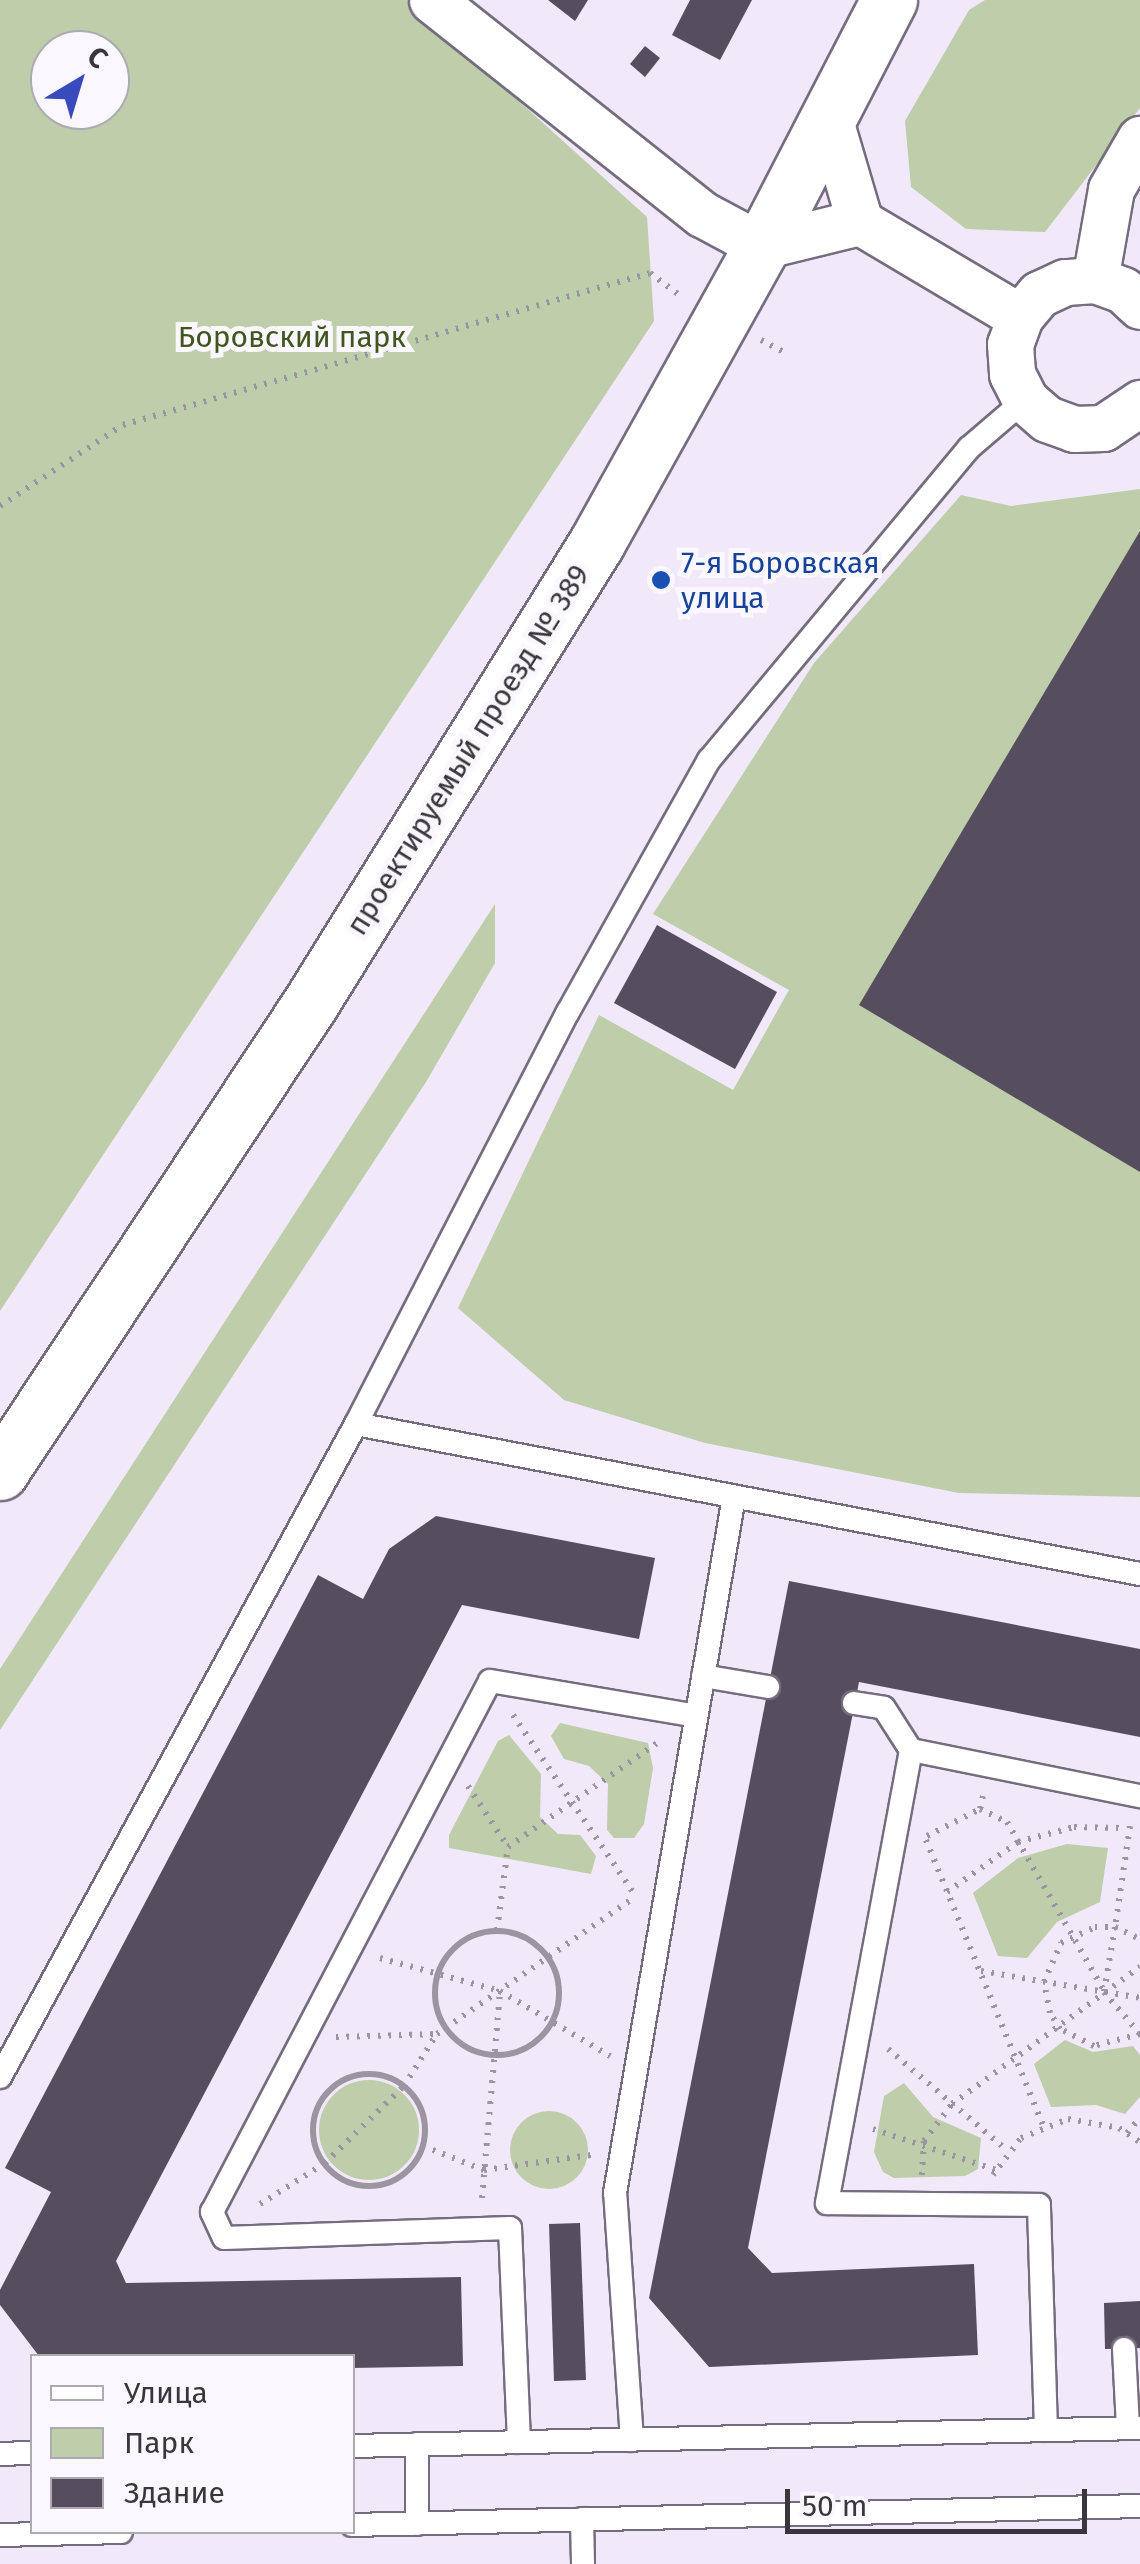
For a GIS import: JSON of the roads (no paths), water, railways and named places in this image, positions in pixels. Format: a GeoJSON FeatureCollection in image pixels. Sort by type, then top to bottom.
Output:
{"type":"FeatureCollection","features":[{"type":"Feature","properties":{"kind":"main road","name":"проектируемый проезд № 389"},"geometry":{"type":"LineString","coordinates":[[0,1472],[488,722],[762,246],[889,0]]}},
{"type":"Feature","properties":{"kind":"street"},"geometry":{"type":"LineString","coordinates":[[432,0],[702,214],[762,246],[860,222]]}},
{"type":"Feature","properties":{"kind":"street"},"geometry":{"type":"LineString","coordinates":[[829,117],[860,222],[1020,316]]}},
{"type":"Feature","properties":{"kind":"street"},"geometry":{"type":"LineString","coordinates":[[1095,280],[1111,189],[1140,139]]}},
{"type":"Feature","properties":{"kind":"street"},"geometry":{"type":"LineString","coordinates":[[1140,306],[1123,290],[1095,280],[1052,288],[1020,316],[1010,344],[1012,374],[1025,400],[1047,419],[1074,429],[1102,428],[1140,403]]}},
{"type":"Feature","properties":{"kind":"lane"},"geometry":{"type":"LineString","coordinates":[[0,2077],[356,1424],[568,1012],[709,760],[969,448],[1025,400]]}},
{"type":"Feature","properties":{"kind":"lane"},"geometry":{"type":"LineString","coordinates":[[356,1424],[1140,1574]]}},
{"type":"Feature","properties":{"kind":"lane"},"geometry":{"type":"LineString","coordinates":[[632,2440],[616,2193],[734,1496]]}},
{"type":"Feature","properties":{"kind":"lane"},"geometry":{"type":"LineString","coordinates":[[704,1676],[768,1687]]}},
{"type":"Feature","properties":{"kind":"lane"},"geometry":{"type":"LineString","coordinates":[[519,2442],[510,2228],[224,2238],[212,2212],[490,1681],[696,1716]]}},
{"type":"Feature","properties":{"kind":"lane"},"geometry":{"type":"LineString","coordinates":[[854,1703],[884,1708],[912,1750],[1138,1795]]}},
{"type":"Feature","properties":{"kind":"lane"},"geometry":{"type":"LineString","coordinates":[[912,1750],[827,2203],[1040,2205],[1046,2430]]}},
{"type":"Feature","properties":{"kind":"lane"},"geometry":{"type":"LineString","coordinates":[[355,2446],[1134,2428],[1124,2349]]}},
{"type":"Feature","properties":{"kind":"lane"},"geometry":{"type":"LineString","coordinates":[[417,2444],[417,2524]]}},
{"type":"Feature","properties":{"kind":"lane"},"geometry":{"type":"LineString","coordinates":[[0,2454],[30,2453]]}},
{"type":"Feature","properties":{"kind":"lane"},"geometry":{"type":"LineString","coordinates":[[355,2526],[1140,2506]]}},
{"type":"Feature","properties":{"kind":"lane"},"geometry":{"type":"LineString","coordinates":[[582,2519],[583,2564]]}},
{"type":"Feature","properties":{"kind":"lane"},"geometry":{"type":"LineString","coordinates":[[0,2535],[40,2534]]}},
{"type":"Feature","properties":{"kind":"place","name":"7-я Боровская улица"},"geometry":{"type":"Point","coordinates":[661,580]}},
{"type":"Feature","properties":{"kind":"park label","name":"Боровский парк"},"geometry":{"type":"Point","coordinates":[292,337]}}]}
